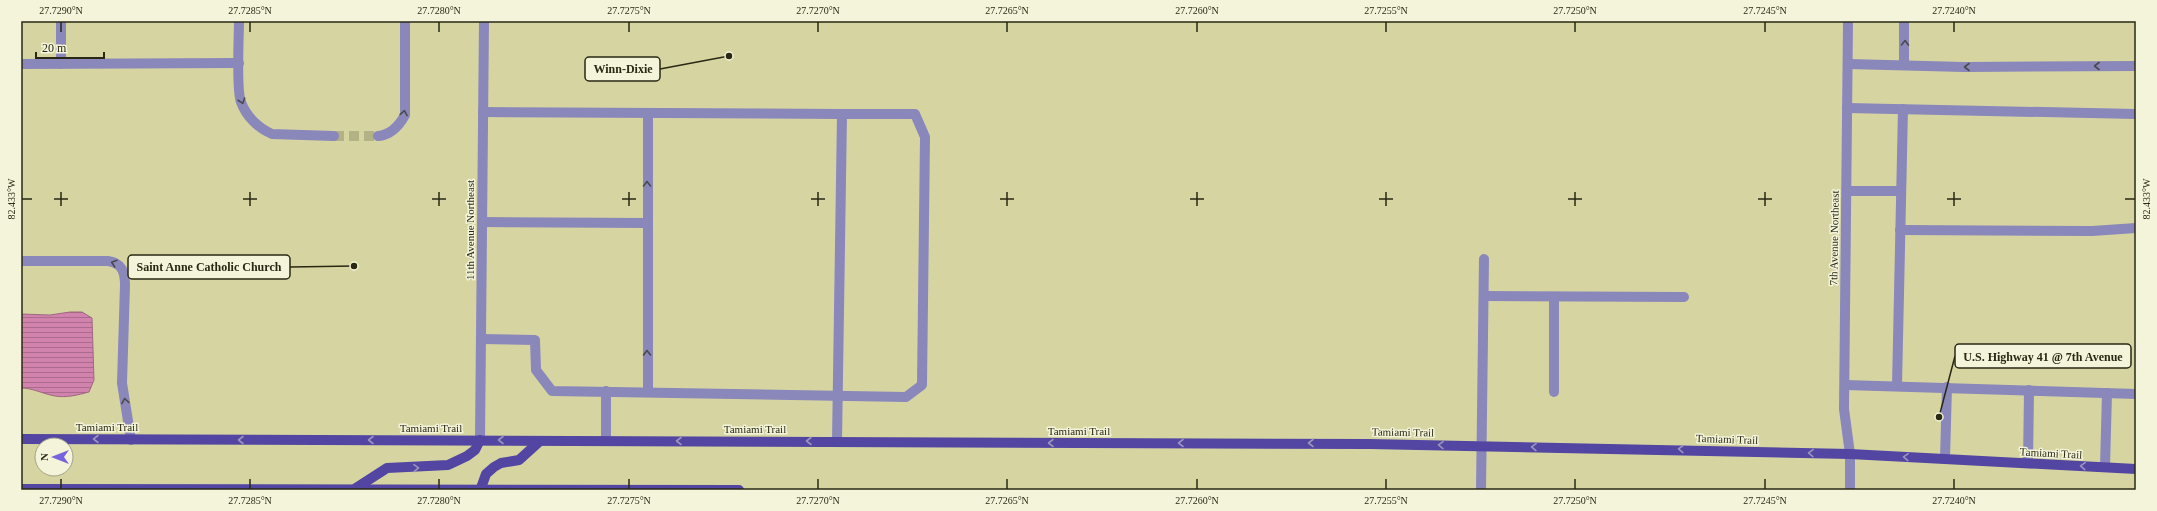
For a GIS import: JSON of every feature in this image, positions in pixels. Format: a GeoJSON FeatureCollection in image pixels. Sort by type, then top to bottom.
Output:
{"type":"FeatureCollection","features":[{"type":"Feature","properties":{"kind":"main road","name":"Tamiami Trail"},"geometry":{"type":"LineString","coordinates":[[21,439],[540,440],[1480,446],[1850,454],[2136,469]]}},
{"type":"Feature","properties":{"kind":"main road"},"geometry":{"type":"LineString","coordinates":[[356,488],[387,468],[448,466],[471,453],[480,440]]}},
{"type":"Feature","properties":{"kind":"main road"},"geometry":{"type":"LineString","coordinates":[[481,489],[486,474],[494,467],[502,463],[519,460],[540,440]]}},
{"type":"Feature","properties":{"kind":"main road"},"geometry":{"type":"LineString","coordinates":[[21,489],[356,488],[739,490]]}},
{"type":"Feature","properties":{"kind":"street"},"geometry":{"type":"LineString","coordinates":[[61,21],[61,64]]}},
{"type":"Feature","properties":{"kind":"street"},"geometry":{"type":"LineString","coordinates":[[239,21],[240,101],[252,121],[264,130],[282,135],[334,136]]}},
{"type":"Feature","properties":{"kind":"street"},"geometry":{"type":"LineString","coordinates":[[378,136],[383,136],[399,126],[405,115],[405,21]]}},
{"type":"Feature","properties":{"kind":"street","name":"11th Avenue Northeast"},"geometry":{"type":"LineString","coordinates":[[480,440],[484,21]]}},
{"type":"Feature","properties":{"kind":"street","name":"7th Avenue Northeast"},"geometry":{"type":"LineString","coordinates":[[1848,21],[1844,409],[1850,454],[1850,490]]}},
{"type":"Feature","properties":{"kind":"street"},"geometry":{"type":"LineString","coordinates":[[1904,21],[1904,65]]}},
{"type":"Feature","properties":{"kind":"street"},"geometry":{"type":"LineString","coordinates":[[21,64],[239,63]]}},
{"type":"Feature","properties":{"kind":"street"},"geometry":{"type":"LineString","coordinates":[[1848,64],[2136,66]]}},
{"type":"Feature","properties":{"kind":"street"},"geometry":{"type":"LineString","coordinates":[[1847,108],[2136,114]]}},
{"type":"Feature","properties":{"kind":"street"},"geometry":{"type":"LineString","coordinates":[[1897,386],[1903,109]]}},
{"type":"Feature","properties":{"kind":"street"},"geometry":{"type":"LineString","coordinates":[[481,339],[535,340],[536,370],[552,391],[906,397],[922,385],[925,137],[915,114],[483,112]]}},
{"type":"Feature","properties":{"kind":"street"},"geometry":{"type":"LineString","coordinates":[[648,113],[648,392]]}},
{"type":"Feature","properties":{"kind":"street"},"geometry":{"type":"LineString","coordinates":[[837,442],[842,114]]}},
{"type":"Feature","properties":{"kind":"street"},"geometry":{"type":"LineString","coordinates":[[1846,190],[1901,191]]}},
{"type":"Feature","properties":{"kind":"street"},"geometry":{"type":"LineString","coordinates":[[482,222],[647,223]]}},
{"type":"Feature","properties":{"kind":"street"},"geometry":{"type":"LineString","coordinates":[[1900,230],[2092,231],[2136,228]]}},
{"type":"Feature","properties":{"kind":"street"},"geometry":{"type":"LineString","coordinates":[[1481,490],[1480,446],[1484,259]]}},
{"type":"Feature","properties":{"kind":"street"},"geometry":{"type":"LineString","coordinates":[[21,261],[108,261],[120,266],[125,273],[126,285],[122,383],[131,440]]}},
{"type":"Feature","properties":{"kind":"street"},"geometry":{"type":"LineString","coordinates":[[1484,296],[1684,297]]}},
{"type":"Feature","properties":{"kind":"street"},"geometry":{"type":"LineString","coordinates":[[1554,297],[1554,392]]}},
{"type":"Feature","properties":{"kind":"street"},"geometry":{"type":"LineString","coordinates":[[1845,385],[2136,394]]}},
{"type":"Feature","properties":{"kind":"street"},"geometry":{"type":"LineString","coordinates":[[1945,459],[1947,387]]}},
{"type":"Feature","properties":{"kind":"street"},"geometry":{"type":"LineString","coordinates":[[2028,464],[2029,390]]}},
{"type":"Feature","properties":{"kind":"street"},"geometry":{"type":"LineString","coordinates":[[606,391],[606,441]]}},
{"type":"Feature","properties":{"kind":"street"},"geometry":{"type":"LineString","coordinates":[[2105,468],[2107,393]]}},
{"type":"Feature","properties":{"kind":"shaded area"},"geometry":{"type":"Polygon","coordinates":[[[82,312],[92,318],[94,380],[89,392],[59,397],[21,388],[21,314],[50,315],[82,312]]]}},
{"type":"Feature","properties":{"kind":"tunnel"},"geometry":{"type":"LineString","coordinates":[[334,136],[378,136]]}},
{"type":"Feature","properties":{"kind":"place","name":"Winn-Dixie"},"geometry":{"type":"Point","coordinates":[729,56]}},
{"type":"Feature","properties":{"kind":"place","name":"Saint Anne Catholic Church"},"geometry":{"type":"Point","coordinates":[354,266]}},
{"type":"Feature","properties":{"kind":"place","name":"U.S. Highway 41 @ 7th Avenue"},"geometry":{"type":"Point","coordinates":[1939,417]}}]}
